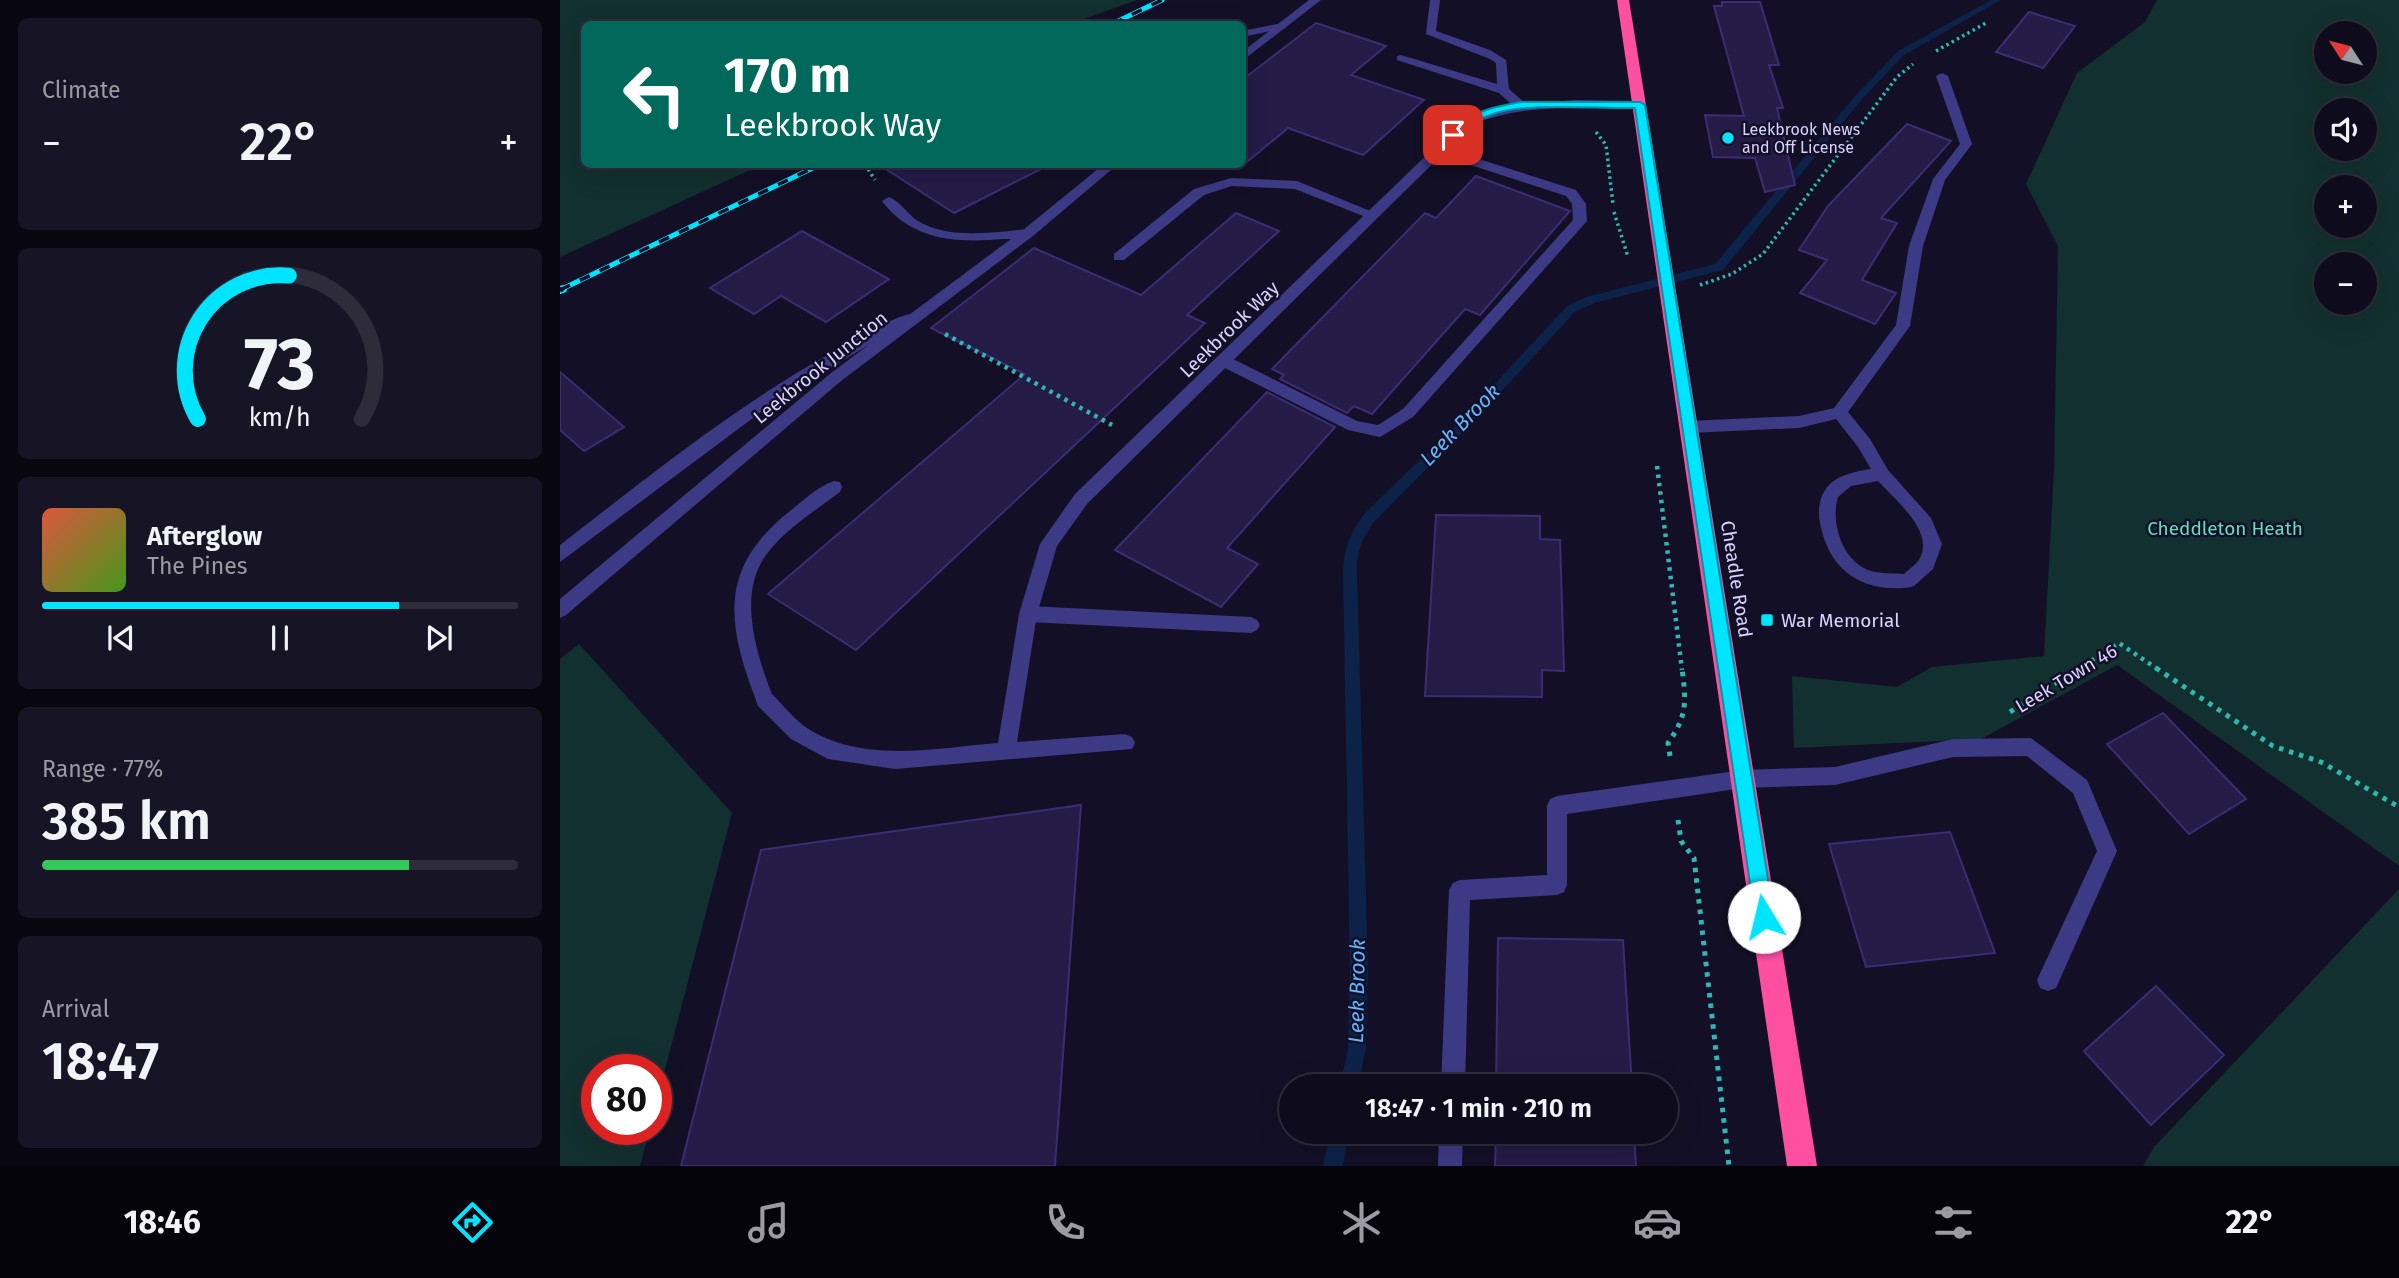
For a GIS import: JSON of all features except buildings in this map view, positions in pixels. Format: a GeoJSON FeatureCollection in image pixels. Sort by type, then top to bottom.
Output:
{"type":"FeatureCollection","features":[{"type":"Feature","properties":{"kind":"highway","name":"Cheadle Road"},"geometry":{"type":"LineString","coordinates":[[1623,0],[1802,1166]]}},
{"type":"Feature","properties":{"kind":"street"},"geometry":{"type":"LineString","coordinates":[[1246,55],[1316,0]]}},
{"type":"Feature","properties":{"kind":"street"},"geometry":{"type":"LineString","coordinates":[[1435,0],[1430,32],[1493,54],[1502,62],[1503,90]]}},
{"type":"Feature","properties":{"kind":"street"},"geometry":{"type":"LineString","coordinates":[[1246,33],[1282,26]]}},
{"type":"Feature","properties":{"kind":"street"},"geometry":{"type":"LineString","coordinates":[[1401,58],[1503,90],[1521,106]]}},
{"type":"Feature","properties":{"kind":"street"},"geometry":{"type":"LineString","coordinates":[[1689,427],[1799,422],[1839,412],[1851,399],[1903,326],[1916,246],[1940,179],[1966,145],[1942,76]]}},
{"type":"Feature","properties":{"kind":"street","name":"Leekbrook Way"},"geometry":{"type":"LineString","coordinates":[[1006,751],[1028,614],[1049,544],[1081,499],[1469,121],[1492,110],[1521,106],[1640,105]]}},
{"type":"Feature","properties":{"kind":"street"},"geometry":{"type":"LineString","coordinates":[[1224,361],[1354,426],[1380,430],[1408,413],[1580,221],[1579,204],[1571,193],[1438,150]]}},
{"type":"Feature","properties":{"kind":"street","name":"Leekbrook Junction"},"geometry":{"type":"LineString","coordinates":[[560,610],[836,377],[911,318],[1028,233],[1107,168]]}},
{"type":"Feature","properties":{"kind":"street"},"geometry":{"type":"LineString","coordinates":[[1119,257],[1199,192],[1231,182],[1297,185],[1373,215]]}},
{"type":"Feature","properties":{"kind":"street"},"geometry":{"type":"LineString","coordinates":[[888,201],[896,213],[928,233],[983,237],[1028,233]]}},
{"type":"Feature","properties":{"kind":"street"},"geometry":{"type":"LineString","coordinates":[[560,555],[775,393],[862,340],[911,318]]}},
{"type":"Feature","properties":{"kind":"street"},"geometry":{"type":"LineString","coordinates":[[1839,412],[1864,443],[1882,474],[1925,523],[1933,544],[1927,564],[1908,581],[1880,580],[1861,574],[1836,553],[1826,516],[1828,499],[1839,484],[1858,476],[1882,474]]}},
{"type":"Feature","properties":{"kind":"street"},"geometry":{"type":"LineString","coordinates":[[834,487],[779,530],[758,552],[746,579],[743,615],[750,665],[765,701],[798,733],[835,753],[895,760],[1125,743]]}},
{"type":"Feature","properties":{"kind":"street"},"geometry":{"type":"LineString","coordinates":[[1028,614],[1251,625]]}},
{"type":"Feature","properties":{"kind":"street"},"geometry":{"type":"LineString","coordinates":[[1454,1074],[1461,890],[1557,885],[1557,806],[1743,779],[1835,776],[1953,748],[2031,747],[2080,787],[2107,851],[2048,980]]}},
{"type":"Feature","properties":{"kind":"street"},"geometry":{"type":"LineString","coordinates":[[1450,1166],[1451,1144]]}},
{"type":"Feature","properties":{"kind":"path"},"geometry":{"type":"LineString","coordinates":[[1932,54],[1986,23]]}},
{"type":"Feature","properties":{"kind":"path"},"geometry":{"type":"LineString","coordinates":[[1670,296],[1732,274],[1763,254],[1897,78],[1921,60]]}},
{"type":"Feature","properties":{"kind":"path"},"geometry":{"type":"LineString","coordinates":[[1591,105],[1594,130],[1606,145],[1614,218],[1630,265]]}},
{"type":"Feature","properties":{"kind":"path"},"geometry":{"type":"LineString","coordinates":[[911,318],[1140,441]]}},
{"type":"Feature","properties":{"kind":"path"},"geometry":{"type":"LineString","coordinates":[[1657,461],[1686,701],[1681,725],[1668,743],[1681,841],[1694,858],[1729,1166]]}},
{"type":"Feature","properties":{"kind":"path","name":"Leek Town 46"},"geometry":{"type":"LineString","coordinates":[[2008,713],[2119,643],[2273,746],[2322,762],[2399,807]]}},
{"type":"Feature","properties":{"kind":"green space"},"geometry":{"type":"Polygon","coordinates":[[[560,0],[1137,0],[1078,21],[581,21],[581,168],[754,168],[560,257],[560,0]]]}},
{"type":"Feature","properties":{"kind":"green space","name":"Cheddleton Heath"},"geometry":{"type":"Polygon","coordinates":[[[2157,0],[2399,0],[2399,866],[2117,665],[1981,739],[1794,748],[1792,676],[1897,687],[1932,667],[2044,656],[2054,470],[2058,246],[2026,184],[2077,73],[2145,22],[2157,0]]]}},
{"type":"Feature","properties":{"kind":"green space"},"geometry":{"type":"Polygon","coordinates":[[[579,644],[732,813],[669,1054],[581,1054],[581,1145],[646,1145],[640,1166],[560,1166],[560,659],[579,644]]]}},
{"type":"Feature","properties":{"kind":"green space"},"geometry":{"type":"Polygon","coordinates":[[[2399,889],[2399,1166],[2143,1166],[2154,1147],[2399,889]]]}},
{"type":"Feature","properties":{"kind":"waterway","name":"Leek Brook"},"geometry":{"type":"LineString","coordinates":[[1352,1074],[1357,1048],[1359,972],[1350,570],[1351,552],[1357,536],[1369,518],[1468,420],[1571,309],[1590,300],[1719,267],[1859,97],[1901,53],[1997,0]]}},
{"type":"Feature","properties":{"kind":"waterway","name":"Leek Brook"},"geometry":{"type":"LineString","coordinates":[[1333,1166],[1338,1144]]}},
{"type":"Feature","properties":{"kind":"railway"},"geometry":{"type":"LineString","coordinates":[[1118,21],[1162,0]]}},
{"type":"Feature","properties":{"kind":"railway"},"geometry":{"type":"LineString","coordinates":[[560,290],[813,168]]}},
{"type":"Feature","properties":{"kind":"place","name":"Leekbrook News and Off License"},"geometry":{"type":"Point","coordinates":[1728,138]}},
{"type":"Feature","properties":{"kind":"place","name":"War Memorial"},"geometry":{"type":"Point","coordinates":[1767,620]}},
{"type":"Feature","properties":{"kind":"route"},"geometry":{"type":"LineString","coordinates":[[1453,135],[1469,121],[1492,110],[1521,106],[1640,105],[1764,917]]}}]}
